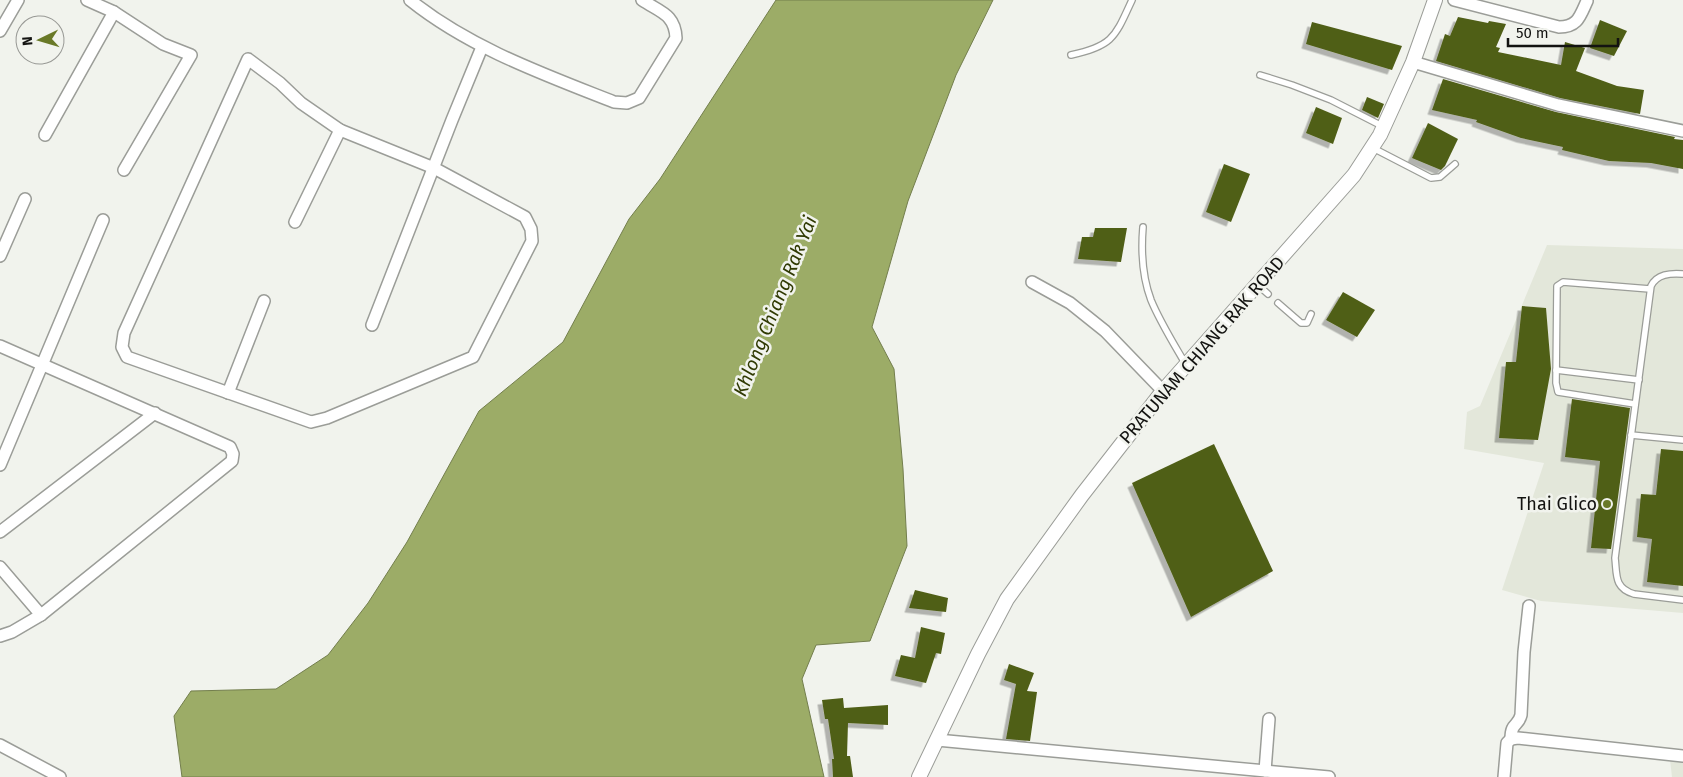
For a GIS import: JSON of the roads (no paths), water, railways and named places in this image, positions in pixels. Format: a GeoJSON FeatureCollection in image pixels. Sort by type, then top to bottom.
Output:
{"type":"FeatureCollection","features":[{"type":"Feature","properties":{"kind":"street"},"geometry":{"type":"LineString","coordinates":[[0,31],[18,0]]}},
{"type":"Feature","properties":{"kind":"street"},"geometry":{"type":"LineString","coordinates":[[87,0],[114,12],[164,44],[191,56],[124,170]]}},
{"type":"Feature","properties":{"kind":"street"},"geometry":{"type":"LineString","coordinates":[[410,0],[424,12],[482,47],[614,102],[626,103],[638,98],[676,38],[676,28],[672,19],[642,0]]}},
{"type":"Feature","properties":{"kind":"street","name":"PRATUNAM CHIANG RAK ROAD"},"geometry":{"type":"LineString","coordinates":[[919,777],[978,654],[1007,599],[1082,495],[1163,391],[1186,365],[1263,289],[1354,175],[1384,127],[1413,62],[1435,0]]}},
{"type":"Feature","properties":{"kind":"street"},"geometry":{"type":"LineString","coordinates":[[1454,0],[1559,27],[1570,26],[1577,21],[1588,1]]}},
{"type":"Feature","properties":{"kind":"street"},"geometry":{"type":"LineString","coordinates":[[45,135],[114,12]]}},
{"type":"Feature","properties":{"kind":"street"},"geometry":{"type":"LineString","coordinates":[[372,325],[482,47]]}},
{"type":"Feature","properties":{"kind":"street"},"geometry":{"type":"LineString","coordinates":[[248,59],[280,83],[301,102],[340,130],[434,168],[525,216],[531,229],[532,241],[473,357],[328,418],[311,422],[127,357],[122,347],[124,333],[248,59]]}},
{"type":"Feature","properties":{"kind":"street"},"geometry":{"type":"LineString","coordinates":[[1413,62],[1558,106],[1683,131]]}},
{"type":"Feature","properties":{"kind":"street"},"geometry":{"type":"LineString","coordinates":[[295,222],[340,130]]}},
{"type":"Feature","properties":{"kind":"street"},"geometry":{"type":"LineString","coordinates":[[0,256],[25,199]]}},
{"type":"Feature","properties":{"kind":"street"},"geometry":{"type":"LineString","coordinates":[[0,465],[103,220]]}},
{"type":"Feature","properties":{"kind":"street"},"geometry":{"type":"LineString","coordinates":[[1032,282],[1070,303],[1105,331],[1163,391]]}},
{"type":"Feature","properties":{"kind":"street"},"geometry":{"type":"LineString","coordinates":[[228,392],[264,301]]}},
{"type":"Feature","properties":{"kind":"street"},"geometry":{"type":"LineString","coordinates":[[0,346],[230,447],[233,454],[232,461],[41,615],[12,632],[0,636]]}},
{"type":"Feature","properties":{"kind":"street"},"geometry":{"type":"LineString","coordinates":[[0,532],[155,414]]}},
{"type":"Feature","properties":{"kind":"street"},"geometry":{"type":"LineString","coordinates":[[0,567],[41,615]]}},
{"type":"Feature","properties":{"kind":"street"},"geometry":{"type":"LineString","coordinates":[[1504,777],[1508,743],[1511,739],[1512,728],[1521,715],[1524,652],[1529,606]]}},
{"type":"Feature","properties":{"kind":"street"},"geometry":{"type":"LineString","coordinates":[[1265,771],[1269,719]]}},
{"type":"Feature","properties":{"kind":"street"},"geometry":{"type":"LineString","coordinates":[[1511,739],[1518,738],[1683,756]]}},
{"type":"Feature","properties":{"kind":"street"},"geometry":{"type":"LineString","coordinates":[[937,740],[1329,777]]}},
{"type":"Feature","properties":{"kind":"street"},"geometry":{"type":"LineString","coordinates":[[0,745],[60,777]]}},
{"type":"Feature","properties":{"kind":"lane"},"geometry":{"type":"LineString","coordinates":[[1071,55],[1098,48],[1107,43],[1118,28],[1132,0]]}},
{"type":"Feature","properties":{"kind":"lane"},"geometry":{"type":"LineString","coordinates":[[1260,75],[1331,100],[1384,127]]}},
{"type":"Feature","properties":{"kind":"lane"},"geometry":{"type":"LineString","coordinates":[[1371,148],[1431,178],[1440,177],[1455,164]]}},
{"type":"Feature","properties":{"kind":"lane"},"geometry":{"type":"LineString","coordinates":[[1143,227],[1142,247],[1145,278],[1151,301],[1186,365]]}},
{"type":"Feature","properties":{"kind":"lane"},"geometry":{"type":"LineString","coordinates":[[1683,274],[1671,273],[1658,277],[1652,283],[1650,289],[1615,558],[1618,583],[1621,588],[1634,594],[1683,600]]}},
{"type":"Feature","properties":{"kind":"lane"},"geometry":{"type":"LineString","coordinates":[[1636,404],[1558,392],[1556,389],[1557,286],[1563,282],[1650,289]]}},
{"type":"Feature","properties":{"kind":"lane"},"geometry":{"type":"LineString","coordinates":[[1278,303],[1301,323],[1306,323],[1311,314]]}},
{"type":"Feature","properties":{"kind":"lane"},"geometry":{"type":"LineString","coordinates":[[1556,370],[1639,380]]}},
{"type":"Feature","properties":{"kind":"lane"},"geometry":{"type":"LineString","coordinates":[[1631,435],[1683,440]]}},
{"type":"Feature","properties":{"kind":"water","name":"Khlong Chiang Rak Yai"},"geometry":{"type":"Polygon","coordinates":[[[776,0],[993,0],[956,75],[908,201],[872,327],[894,369],[903,469],[907,546],[870,641],[816,645],[802,679],[824,777],[182,777],[174,716],[191,691],[276,689],[328,655],[368,603],[407,542],[479,411],[563,342],[629,219],[660,179],[776,0]]]}},
{"type":"Feature","properties":{"kind":"place","name":"Thai Glico"},"geometry":{"type":"Point","coordinates":[1607,504]}}]}
